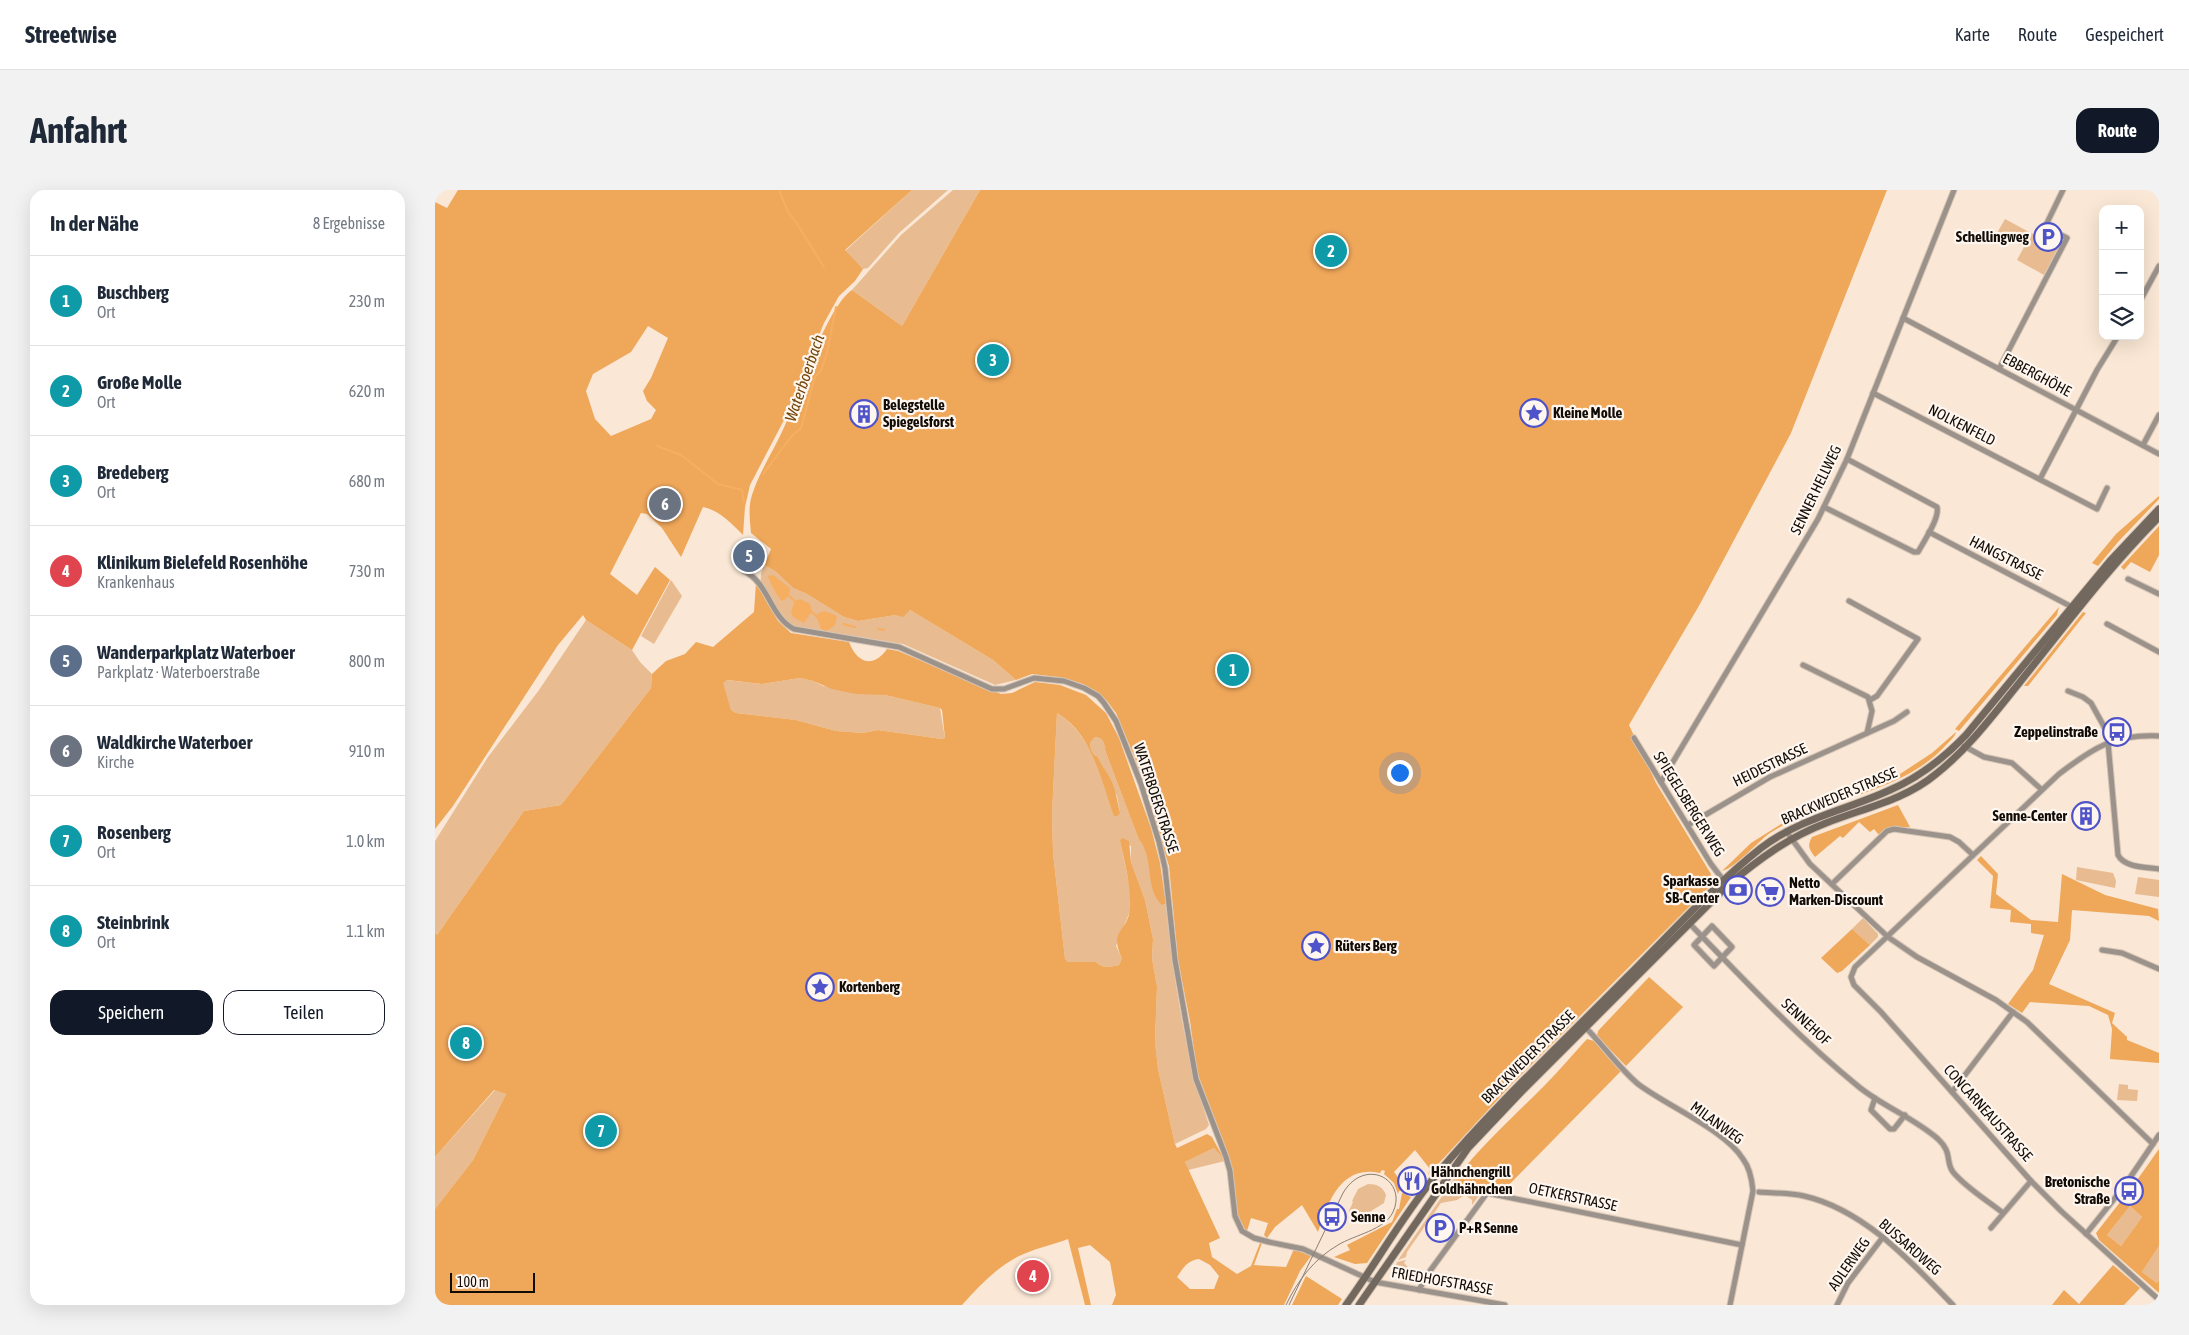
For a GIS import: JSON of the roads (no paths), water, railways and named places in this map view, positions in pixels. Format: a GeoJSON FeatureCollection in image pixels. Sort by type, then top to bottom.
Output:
{"type":"FeatureCollection","features":[{"type":"Feature","properties":{"kind":"main road","name":"BRACKWEDER STRASSE"},"geometry":{"type":"LineString","coordinates":[[1346,1305],[1436,1176],[1480,1126],[1724,881],[1760,849],[1787,831],[1909,782],[1962,745],[2110,561],[2159,509]]}},
{"type":"Feature","properties":{"kind":"main road","name":"BRACKWEDER STRASSE"},"geometry":{"type":"LineString","coordinates":[[1359,1305],[1469,1148],[1521,1092],[1728,885],[1754,863],[1791,839],[1827,822],[1891,800],[1916,788],[1934,776],[2115,564],[2159,517]]}},
{"type":"Feature","properties":{"kind":"street","name":"SENNER HELLWEG"},"geometry":{"type":"LineString","coordinates":[[1661,782],[1805,544],[1824,508],[1847,459],[1954,190]]}},
{"type":"Feature","properties":{"kind":"street"},"geometry":{"type":"LineString","coordinates":[[1999,369],[2067,238],[2045,227],[2063,190]]}},
{"type":"Feature","properties":{"kind":"street"},"geometry":{"type":"LineString","coordinates":[[2143,295],[2159,266]]}},
{"type":"Feature","properties":{"kind":"street","name":"EBBERGHÖHE"},"geometry":{"type":"LineString","coordinates":[[1903,318],[2159,454]]}},
{"type":"Feature","properties":{"kind":"street"},"geometry":{"type":"LineString","coordinates":[[2040,479],[2097,370],[2116,340]]}},
{"type":"Feature","properties":{"kind":"street","name":"NOLKENFELD"},"geometry":{"type":"LineString","coordinates":[[1873,393],[2097,509],[2107,488]]}},
{"type":"Feature","properties":{"kind":"street"},"geometry":{"type":"LineString","coordinates":[[2143,445],[2159,415]]}},
{"type":"Feature","properties":{"kind":"street"},"geometry":{"type":"LineString","coordinates":[[1824,508],[1914,552],[1917,552],[1938,513],[1937,507],[1847,459]]}},
{"type":"Feature","properties":{"kind":"street","name":"HANGSTRASSE"},"geometry":{"type":"LineString","coordinates":[[1929,532],[2072,607]]}},
{"type":"Feature","properties":{"kind":"street","name":"WATERBOERSTRASSE"},"geometry":{"type":"LineString","coordinates":[[744,571],[759,582],[779,616],[795,629],[899,647],[992,689],[1004,690],[1034,678],[1053,679],[1084,688],[1104,703],[1116,721],[1131,757],[1159,842],[1165,868],[1175,960],[1196,1079],[1229,1166],[1236,1223],[1242,1231],[1254,1238],[1303,1249],[1375,1282]]}},
{"type":"Feature","properties":{"kind":"street"},"geometry":{"type":"LineString","coordinates":[[2128,579],[2159,594]]}},
{"type":"Feature","properties":{"kind":"street"},"geometry":{"type":"LineString","coordinates":[[1849,601],[1918,639],[1877,696],[1870,700]]}},
{"type":"Feature","properties":{"kind":"street"},"geometry":{"type":"LineString","coordinates":[[2107,624],[2159,652]]}},
{"type":"Feature","properties":{"kind":"street"},"geometry":{"type":"LineString","coordinates":[[1803,665],[1861,692],[1870,700],[1871,718],[1867,734]]}},
{"type":"Feature","properties":{"kind":"street"},"geometry":{"type":"LineString","coordinates":[[2068,691],[2083,697],[2091,703],[2110,741],[2118,855],[2122,861],[2128,864],[2159,869]]}},
{"type":"Feature","properties":{"kind":"street","name":"HEIDESTRASSE"},"geometry":{"type":"LineString","coordinates":[[1688,825],[1770,777],[1867,734],[1894,721],[1907,712]]}},
{"type":"Feature","properties":{"kind":"street"},"geometry":{"type":"LineString","coordinates":[[1888,937],[2041,789],[2073,763],[2110,741],[2133,736],[2159,736]]}},
{"type":"Feature","properties":{"kind":"street","name":"SPIEGELSBERGER WEG"},"geometry":{"type":"LineString","coordinates":[[1634,738],[1711,864],[1724,881]]}},
{"type":"Feature","properties":{"kind":"street"},"geometry":{"type":"LineString","coordinates":[[1962,745],[1984,758],[2012,763],[2041,789]]}},
{"type":"Feature","properties":{"kind":"street"},"geometry":{"type":"LineString","coordinates":[[1831,884],[1887,832],[1894,829],[1950,837],[1959,842],[1973,855]]}},
{"type":"Feature","properties":{"kind":"street"},"geometry":{"type":"LineString","coordinates":[[1787,831],[1810,864],[1888,937],[1917,957],[1996,1000],[2031,1025],[2153,1144]]}},
{"type":"Feature","properties":{"kind":"street","name":"SENNEHOF"},"geometry":{"type":"LineString","coordinates":[[1690,924],[1816,1049],[1875,1098],[1922,1126],[1943,1144],[1949,1154],[1953,1173],[2003,1214]]}},
{"type":"Feature","properties":{"kind":"street"},"geometry":{"type":"LineString","coordinates":[[1714,927],[1732,946],[1731,950],[1723,958],[1715,966],[1712,966],[1695,948],[1695,943],[1710,928],[1714,927]]}},
{"type":"Feature","properties":{"kind":"street","name":"CONCARNEAUSTRASSE"},"geometry":{"type":"LineString","coordinates":[[1888,937],[1855,967],[1851,977],[1854,985],[1881,1012],[2031,1181],[2159,1300]]}},
{"type":"Feature","properties":{"kind":"street"},"geometry":{"type":"LineString","coordinates":[[2102,950],[2122,953],[2159,969]]}},
{"type":"Feature","properties":{"kind":"street"},"geometry":{"type":"LineString","coordinates":[[1951,1092],[2013,1012]]}},
{"type":"Feature","properties":{"kind":"street","name":"MILANWEG"},"geometry":{"type":"LineString","coordinates":[[1586,1028],[1636,1082],[1724,1139],[1744,1159],[1751,1178],[1753,1191],[1730,1305]]}},
{"type":"Feature","properties":{"kind":"street"},"geometry":{"type":"LineString","coordinates":[[1875,1098],[1871,1110],[1890,1129],[1894,1129],[1905,1116]]}},
{"type":"Feature","properties":{"kind":"street"},"geometry":{"type":"LineString","coordinates":[[2086,1234],[2123,1188],[2159,1135]]}},
{"type":"Feature","properties":{"kind":"street"},"geometry":{"type":"LineString","coordinates":[[1991,1228],[2031,1181]]}},
{"type":"Feature","properties":{"kind":"street","name":"BUSSARDWEG"},"geometry":{"type":"LineString","coordinates":[[1759,1192],[1791,1194],[1817,1200],[1848,1215],[1883,1237],[1907,1257],[1953,1305]]}},
{"type":"Feature","properties":{"kind":"street","name":"OETKERSTRASSE"},"geometry":{"type":"LineString","coordinates":[[1419,1290],[1427,1275],[1487,1193],[1742,1245]]}},
{"type":"Feature","properties":{"kind":"street","name":"ADLERWEG"},"geometry":{"type":"LineString","coordinates":[[1837,1305],[1848,1283],[1883,1237]]}},
{"type":"Feature","properties":{"kind":"street","name":"FRIEDHOFSTRASSE"},"geometry":{"type":"LineString","coordinates":[[1375,1282],[1505,1305]]}},
{"type":"Feature","properties":{"kind":"waterway","name":"Waterboerbach"},"geometry":{"type":"LineString","coordinates":[[779,190],[788,212],[824,267]]}},
{"type":"Feature","properties":{"kind":"waterway","name":"Waterboerbach"},"geometry":{"type":"LineString","coordinates":[[763,474],[791,437],[801,428],[815,377],[821,371],[827,353],[836,307]]}},
{"type":"Feature","properties":{"kind":"waterway","name":"Waterboerbach"},"geometry":{"type":"LineString","coordinates":[[657,446],[681,455],[718,484],[742,490],[744,502]]}},
{"type":"Feature","properties":{"kind":"waterway","name":"Waterboerbach"},"geometry":{"type":"LineString","coordinates":[[788,595],[797,603]]}},
{"type":"Feature","properties":{"kind":"waterway","name":"Waterboerbach"},"geometry":{"type":"LineString","coordinates":[[810,610],[818,618]]}},
{"type":"Feature","properties":{"kind":"waterway","name":"Waterboerbach"},"geometry":{"type":"LineString","coordinates":[[843,624],[855,627]]}},
{"type":"Feature","properties":{"kind":"waterway","name":"Waterboerbach"},"geometry":{"type":"LineString","coordinates":[[878,629],[884,630]]}},
{"type":"Feature","properties":{"kind":"tram line"},"geometry":{"type":"LineString","coordinates":[[1286,1305],[1301,1279],[1307,1271],[1321,1257],[1345,1241],[1376,1228],[1389,1218],[1393,1212],[1396,1200],[1395,1190],[1390,1182],[1372,1174],[1362,1176],[1352,1182],[1343,1193],[1289,1305]]}},
{"type":"Feature","properties":{"kind":"place","name":"Schellingweg"},"geometry":{"type":"Point","coordinates":[2048,237]}},
{"type":"Feature","properties":{"kind":"place","name":"Große Molle"},"geometry":{"type":"Point","coordinates":[1331,251]}},
{"type":"Feature","properties":{"kind":"place","name":"Bredeberg"},"geometry":{"type":"Point","coordinates":[993,360]}},
{"type":"Feature","properties":{"kind":"place","name":"Kleine Molle"},"geometry":{"type":"Point","coordinates":[1534,413]}},
{"type":"Feature","properties":{"kind":"place","name":"Belegstelle Spiegelsforst"},"geometry":{"type":"Point","coordinates":[864,414]}},
{"type":"Feature","properties":{"kind":"place","name":"Waldkirche Waterboer"},"geometry":{"type":"Point","coordinates":[665,504]}},
{"type":"Feature","properties":{"kind":"place","name":"Wanderparkplatz Waterboer"},"geometry":{"type":"Point","coordinates":[749,556]}},
{"type":"Feature","properties":{"kind":"place","name":"Buschberg"},"geometry":{"type":"Point","coordinates":[1233,670]}},
{"type":"Feature","properties":{"kind":"place","name":"Zeppelinstraße"},"geometry":{"type":"Point","coordinates":[2117,732]}},
{"type":"Feature","properties":{"kind":"place","name":"Senne-Center"},"geometry":{"type":"Point","coordinates":[2086,816]}},
{"type":"Feature","properties":{"kind":"place","name":"Sparkasse SB-Center"},"geometry":{"type":"Point","coordinates":[1738,890]}},
{"type":"Feature","properties":{"kind":"place","name":"Netto Marken-Discount"},"geometry":{"type":"Point","coordinates":[1770,892]}},
{"type":"Feature","properties":{"kind":"place","name":"Rüters Berg"},"geometry":{"type":"Point","coordinates":[1316,946]}},
{"type":"Feature","properties":{"kind":"place","name":"Kortenberg"},"geometry":{"type":"Point","coordinates":[820,987]}},
{"type":"Feature","properties":{"kind":"place","name":"Steinbrink"},"geometry":{"type":"Point","coordinates":[466,1043]}},
{"type":"Feature","properties":{"kind":"place","name":"Rosenberg"},"geometry":{"type":"Point","coordinates":[601,1131]}},
{"type":"Feature","properties":{"kind":"place","name":"Hähnchengrill Goldhähnchen"},"geometry":{"type":"Point","coordinates":[1412,1181]}},
{"type":"Feature","properties":{"kind":"place","name":"Bretonische Straße"},"geometry":{"type":"Point","coordinates":[2129,1191]}},
{"type":"Feature","properties":{"kind":"place","name":"Senne"},"geometry":{"type":"Point","coordinates":[1332,1217]}},
{"type":"Feature","properties":{"kind":"place","name":"P+R Senne"},"geometry":{"type":"Point","coordinates":[1440,1228]}},
{"type":"Feature","properties":{"kind":"place","name":"Klinikum Bielefeld Rosenhöhe"},"geometry":{"type":"Point","coordinates":[1033,1276]}}]}
